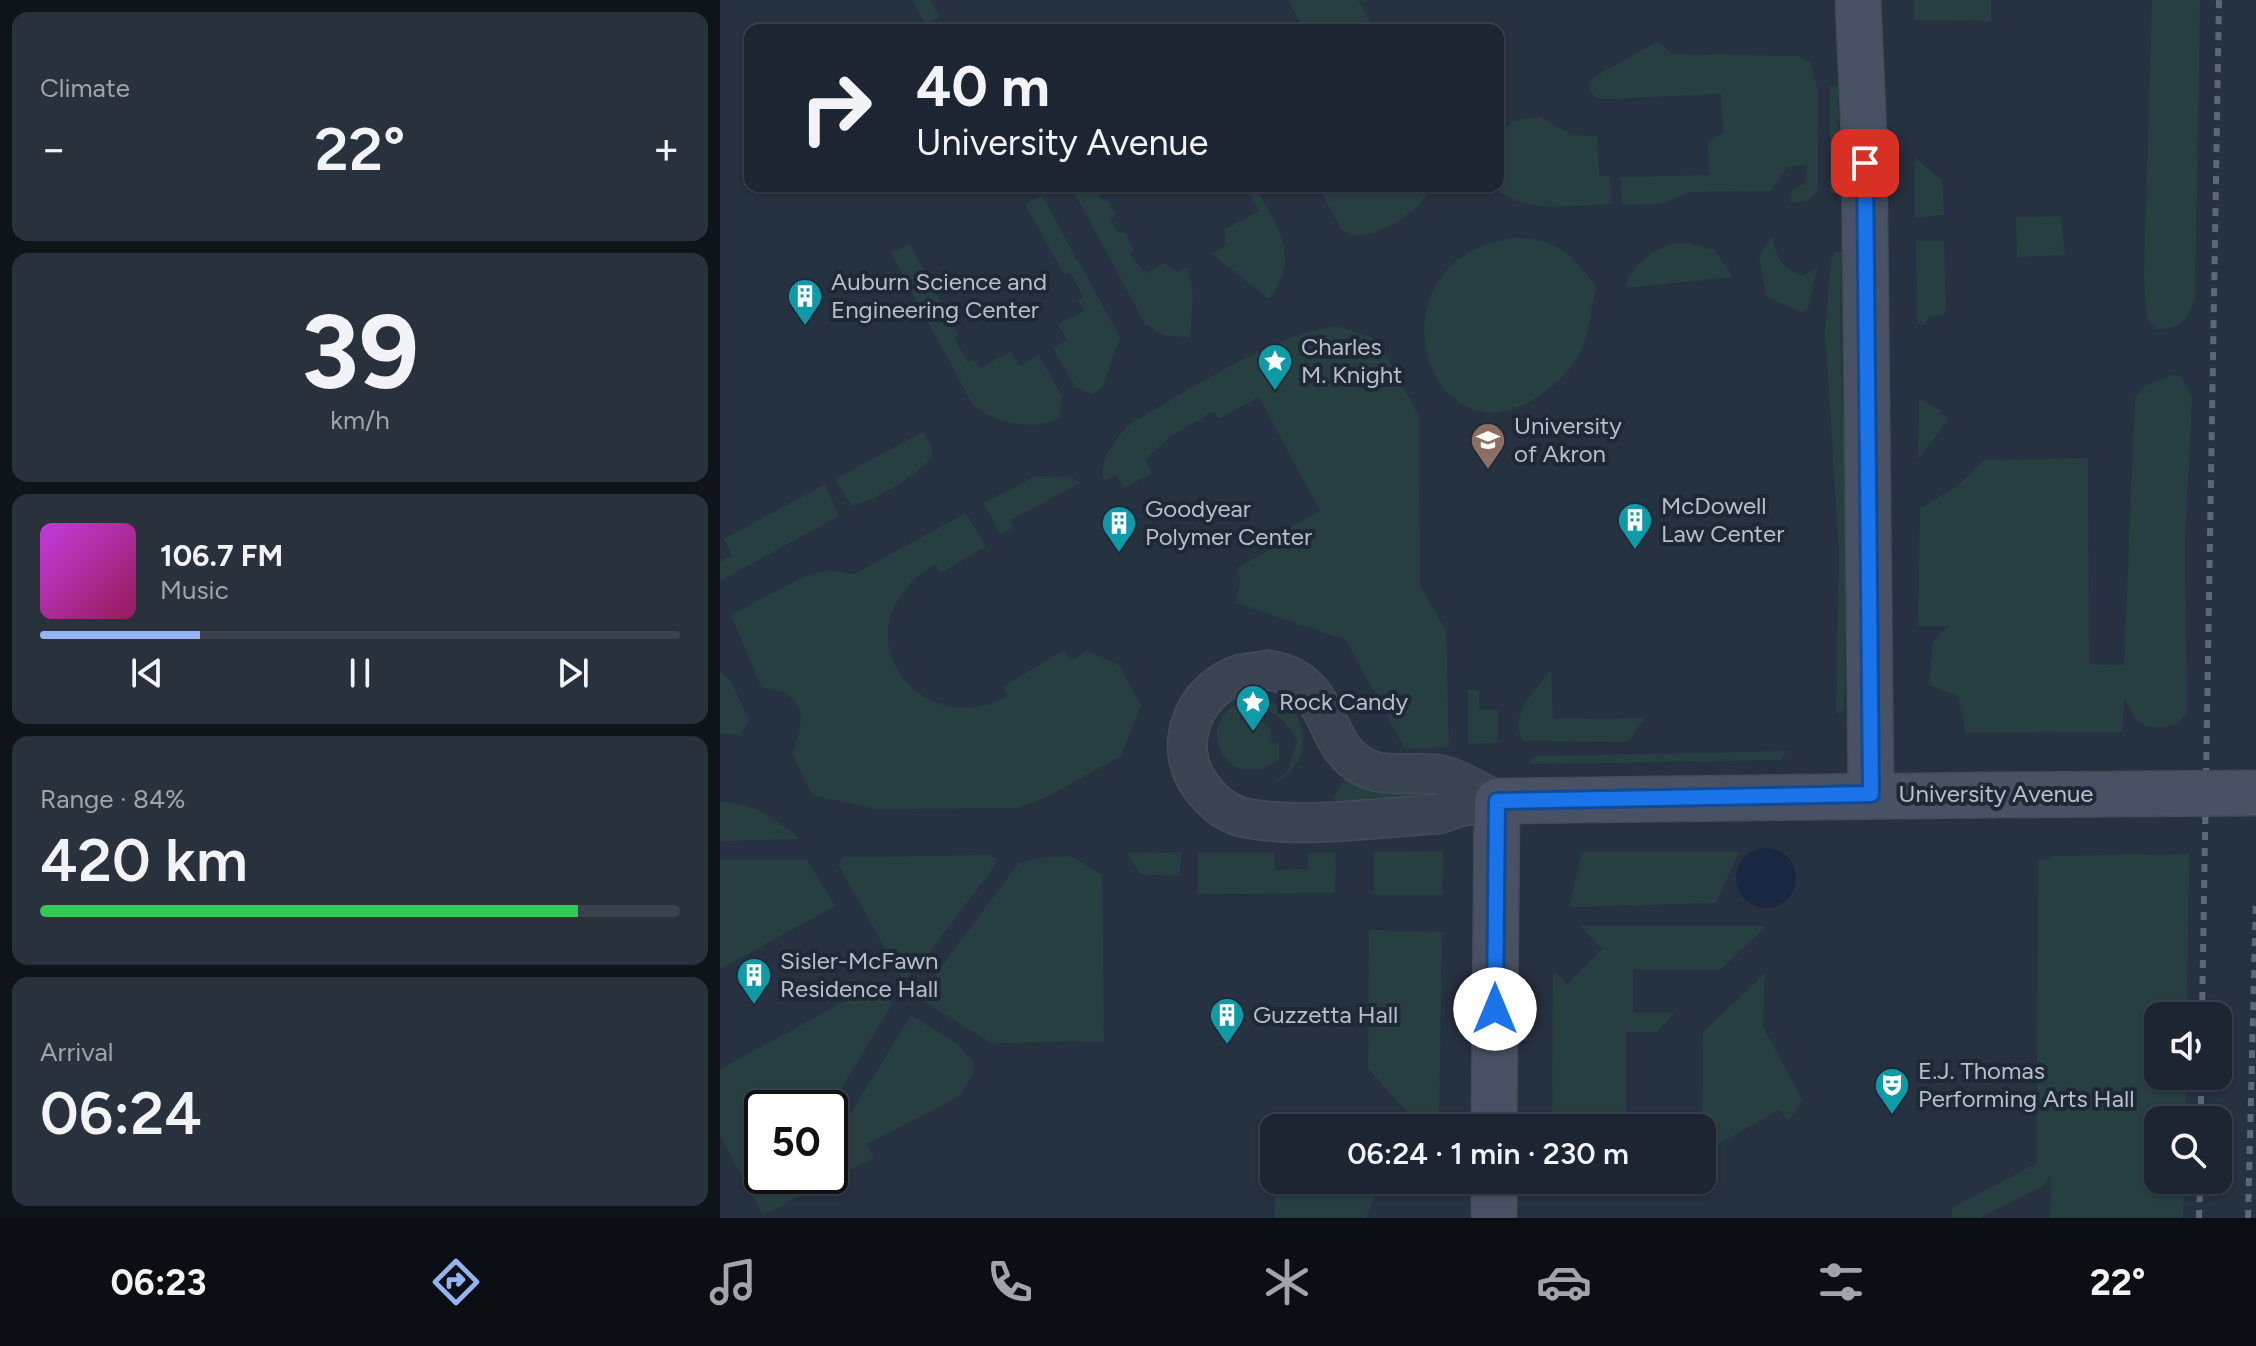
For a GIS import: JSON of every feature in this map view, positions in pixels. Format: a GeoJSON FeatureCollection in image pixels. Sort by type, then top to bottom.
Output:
{"type":"FeatureCollection","features":[{"type":"Feature","properties":{"kind":"main road"},"geometry":{"type":"LineString","coordinates":[[1858,0],[1864,136],[1871,794]]}},
{"type":"Feature","properties":{"kind":"main road","name":"University Avenue"},"geometry":{"type":"LineString","coordinates":[[1497,801],[1871,794],[2256,793]]}},
{"type":"Feature","properties":{"kind":"main road"},"geometry":{"type":"LineString","coordinates":[[1494,1114],[1497,801]]}},
{"type":"Feature","properties":{"kind":"main road"},"geometry":{"type":"LineString","coordinates":[[1494,1194],[1494,1218]]}},
{"type":"Feature","properties":{"kind":"street","name":"University Avenue"},"geometry":{"type":"LineString","coordinates":[[1268,670],[1291,673],[1310,691],[1351,758],[1364,768],[1396,774],[1441,775],[1497,801],[1459,807],[1439,814],[1293,821],[1241,817],[1211,800],[1192,775],[1184,748],[1190,719],[1213,691],[1237,675],[1268,670]]}},
{"type":"Feature","properties":{"kind":"green space"},"geometry":{"type":"Polygon","coordinates":[[[912,0],[930,0],[940,17],[925,24],[912,0]]]}},
{"type":"Feature","properties":{"kind":"green space"},"geometry":{"type":"Polygon","coordinates":[[[1288,0],[1358,0],[1372,24],[1301,24],[1288,0]]]}},
{"type":"Feature","properties":{"kind":"green space"},"geometry":{"type":"Polygon","coordinates":[[[1914,0],[1991,0],[1991,21],[1914,20],[1914,0]]]}},
{"type":"Feature","properties":{"kind":"green space"},"geometry":{"type":"Polygon","coordinates":[[[2152,0],[2200,0],[2195,297],[2182,322],[2156,329],[2147,318],[2144,278],[2152,0]]]}},
{"type":"Feature","properties":{"kind":"green space"},"geometry":{"type":"Polygon","coordinates":[[[1659,41],[1672,54],[1799,56],[1810,62],[1818,90],[1818,189],[1813,196],[1790,202],[1792,190],[1807,182],[1806,165],[1787,167],[1771,191],[1690,192],[1661,204],[1622,205],[1621,177],[1709,175],[1708,143],[1723,133],[1721,94],[1607,99],[1596,98],[1590,91],[1590,82],[1595,76],[1659,41]]]}},
{"type":"Feature","properties":{"kind":"green space"},"geometry":{"type":"Polygon","coordinates":[[[1830,86],[1838,86],[1839,193],[1830,193],[1830,86]]]}},
{"type":"Feature","properties":{"kind":"green space"},"geometry":{"type":"Polygon","coordinates":[[[1540,117],[1572,135],[1597,136],[1599,176],[1610,176],[1611,204],[1535,205],[1520,202],[1501,192],[1504,192],[1504,129],[1513,121],[1540,117]]]}},
{"type":"Feature","properties":{"kind":"green space"},"geometry":{"type":"Polygon","coordinates":[[[1915,158],[1942,180],[1944,215],[1915,218],[1915,158]]]}},
{"type":"Feature","properties":{"kind":"green space"},"geometry":{"type":"Polygon","coordinates":[[[1074,192],[1098,192],[1100,199],[1108,201],[1115,214],[1111,221],[1117,232],[1125,233],[1133,249],[1130,255],[1146,273],[1164,263],[1178,272],[1188,266],[1193,294],[1190,337],[1165,336],[1145,324],[1074,192]]]}},
{"type":"Feature","properties":{"kind":"green space"},"geometry":{"type":"Polygon","coordinates":[[[1248,192],[1258,192],[1271,214],[1285,255],[1279,284],[1269,299],[1212,254],[1226,246],[1225,229],[1259,211],[1248,192]]]}},
{"type":"Feature","properties":{"kind":"green space"},"geometry":{"type":"Polygon","coordinates":[[[1321,192],[1427,192],[1409,214],[1387,227],[1352,236],[1341,229],[1321,192]]]}},
{"type":"Feature","properties":{"kind":"green space"},"geometry":{"type":"Polygon","coordinates":[[[1042,196],[1120,337],[1102,388],[1092,394],[1076,388],[1053,348],[1067,340],[1058,324],[1084,311],[1078,300],[1083,297],[1070,272],[1064,274],[1025,204],[1042,196]]]}},
{"type":"Feature","properties":{"kind":"green space"},"geometry":{"type":"Polygon","coordinates":[[[2061,216],[2065,255],[2017,257],[2016,217],[2061,216]]]}},
{"type":"Feature","properties":{"kind":"green space"},"geometry":{"type":"Polygon","coordinates":[[[1772,236],[1778,255],[1790,269],[1803,275],[1817,267],[1808,309],[1801,312],[1766,296],[1759,256],[1772,236]]]}},
{"type":"Feature","properties":{"kind":"green space"},"geometry":{"type":"Polygon","coordinates":[[[1511,238],[1540,240],[1561,249],[1596,286],[1583,347],[1566,372],[1527,403],[1491,412],[1461,404],[1439,381],[1426,350],[1425,315],[1438,282],[1466,254],[1511,238]]]}},
{"type":"Feature","properties":{"kind":"green space"},"geometry":{"type":"Polygon","coordinates":[[[1916,241],[1944,241],[1946,309],[1943,315],[1930,316],[1925,325],[1917,324],[1916,241]]]}},
{"type":"Feature","properties":{"kind":"green space"},"geometry":{"type":"Polygon","coordinates":[[[1673,243],[1688,243],[1715,250],[1733,277],[1624,288],[1643,260],[1673,243]]]}},
{"type":"Feature","properties":{"kind":"green space"},"geometry":{"type":"Polygon","coordinates":[[[910,244],[959,335],[954,338],[968,362],[974,359],[980,368],[1011,351],[1020,366],[1039,355],[1062,396],[1060,418],[1026,425],[991,416],[972,404],[891,253],[910,244]]]}},
{"type":"Feature","properties":{"kind":"green space"},"geometry":{"type":"Polygon","coordinates":[[[1836,251],[1842,252],[1846,530],[1844,708],[1840,714],[1836,711],[1839,550],[1825,332],[1831,259],[1836,251]]]}},
{"type":"Feature","properties":{"kind":"green space"},"geometry":{"type":"Polygon","coordinates":[[[1338,326],[1372,338],[1384,351],[1419,416],[1420,585],[1446,631],[1449,747],[1405,749],[1346,640],[1236,603],[1240,582],[1237,568],[1284,542],[1280,533],[1320,511],[1259,397],[1219,419],[1214,411],[1171,436],[1145,460],[1152,473],[1124,488],[1116,475],[1104,481],[1105,460],[1126,427],[1200,382],[1259,352],[1315,330],[1338,326]]]}},
{"type":"Feature","properties":{"kind":"green space"},"geometry":{"type":"Polygon","coordinates":[[[2173,375],[2181,376],[2192,398],[2185,543],[2187,712],[2179,723],[2150,727],[2138,720],[2124,696],[2123,732],[1966,733],[1958,696],[1929,685],[1933,641],[1949,626],[1918,626],[1920,509],[1960,484],[1983,460],[2088,458],[2089,664],[2124,665],[2135,397],[2144,386],[2173,375]]]}},
{"type":"Feature","properties":{"kind":"green space"},"geometry":{"type":"Polygon","coordinates":[[[1919,399],[1940,410],[1948,420],[1918,459],[1919,399]]]}},
{"type":"Feature","properties":{"kind":"green space"},"geometry":{"type":"Polygon","coordinates":[[[923,432],[932,449],[928,462],[895,486],[869,500],[851,505],[835,479],[923,432]]]}},
{"type":"Feature","properties":{"kind":"green space"},"geometry":{"type":"Polygon","coordinates":[[[1036,476],[1070,477],[1081,483],[1010,520],[1013,528],[1001,535],[983,503],[1036,476]]]}},
{"type":"Feature","properties":{"kind":"green space"},"geometry":{"type":"Polygon","coordinates":[[[825,484],[839,516],[720,581],[720,562],[732,555],[724,539],[825,484]]]}},
{"type":"Feature","properties":{"kind":"green space"},"geometry":{"type":"Polygon","coordinates":[[[966,513],[986,546],[941,573],[935,564],[905,590],[890,618],[889,646],[899,672],[918,692],[944,705],[975,707],[1008,696],[1003,687],[1064,650],[1071,661],[1087,651],[1119,665],[1141,705],[1121,756],[1049,796],[1018,808],[877,809],[812,795],[792,753],[800,729],[799,708],[787,694],[762,688],[731,615],[803,577],[830,570],[854,574],[966,513]]]}},
{"type":"Feature","properties":{"kind":"green space"},"geometry":{"type":"Polygon","coordinates":[[[1551,670],[1553,719],[1645,718],[1627,742],[1523,741],[1519,732],[1521,713],[1531,694],[1551,670]]]}},
{"type":"Feature","properties":{"kind":"green space"},"geometry":{"type":"Polygon","coordinates":[[[720,671],[731,681],[749,720],[741,735],[720,734],[720,671]]]}},
{"type":"Feature","properties":{"kind":"green space"},"geometry":{"type":"Polygon","coordinates":[[[1468,690],[1479,690],[1479,710],[1498,710],[1498,743],[1468,744],[1468,690]]]}},
{"type":"Feature","properties":{"kind":"green space"},"geometry":{"type":"Polygon","coordinates":[[[1263,698],[1296,714],[1303,736],[1303,747],[1296,765],[1271,786],[1287,772],[1297,741],[1287,725],[1264,710],[1247,713],[1239,720],[1258,719],[1270,728],[1272,744],[1279,743],[1279,759],[1259,769],[1241,768],[1227,760],[1219,747],[1217,731],[1223,716],[1238,704],[1263,698]]]}},
{"type":"Feature","properties":{"kind":"green space"},"geometry":{"type":"Polygon","coordinates":[[[1787,751],[1780,760],[1529,764],[1533,756],[1787,751]]]}},
{"type":"Feature","properties":{"kind":"green space"},"geometry":{"type":"Polygon","coordinates":[[[1348,776],[1442,784],[1440,800],[1337,801],[1332,798],[1348,776]]]}},
{"type":"Feature","properties":{"kind":"green space"},"geometry":{"type":"Polygon","coordinates":[[[720,802],[754,808],[801,839],[720,841],[720,802]]]}},
{"type":"Feature","properties":{"kind":"green space"},"geometry":{"type":"Polygon","coordinates":[[[1443,851],[1442,895],[1374,895],[1374,852],[1443,851]]]}},
{"type":"Feature","properties":{"kind":"green space"},"geometry":{"type":"Polygon","coordinates":[[[1181,852],[1180,876],[1141,874],[1126,853],[1181,852]]]}},
{"type":"Feature","properties":{"kind":"green space"},"geometry":{"type":"Polygon","coordinates":[[[1582,852],[1739,852],[1716,903],[1569,907],[1582,852]]]}},
{"type":"Feature","properties":{"kind":"green space"},"geometry":{"type":"Polygon","coordinates":[[[1198,853],[1274,853],[1275,870],[1308,869],[1308,853],[1336,853],[1335,893],[1198,894],[1198,853]]]}},
{"type":"Feature","properties":{"kind":"green space"},"geometry":{"type":"Polygon","coordinates":[[[2189,854],[2187,1002],[2144,1002],[2144,1090],[2186,1090],[2185,1106],[2144,1106],[2144,1194],[2184,1194],[2183,1218],[2050,1218],[2051,1175],[2041,1187],[1980,1218],[1952,1218],[1952,1208],[2037,1163],[2038,860],[2050,860],[2051,856],[2189,854]]]}},
{"type":"Feature","properties":{"kind":"green space"},"geometry":{"type":"Polygon","coordinates":[[[989,855],[997,859],[995,866],[908,977],[901,977],[838,864],[844,857],[989,855]]]}},
{"type":"Feature","properties":{"kind":"green space"},"geometry":{"type":"Polygon","coordinates":[[[1071,856],[1102,875],[1104,1041],[991,1043],[918,998],[1018,864],[1037,858],[1071,856]]]}},
{"type":"Feature","properties":{"kind":"green space"},"geometry":{"type":"Polygon","coordinates":[[[720,860],[807,860],[835,906],[720,969],[720,860]]]}},
{"type":"Feature","properties":{"kind":"green space"},"geometry":{"type":"Polygon","coordinates":[[[1580,926],[1766,926],[1721,969],[1633,969],[1633,1013],[1675,1013],[1657,1032],[1626,1032],[1626,1114],[1552,1114],[1553,970],[1567,984],[1602,949],[1580,926]]]}},
{"type":"Feature","properties":{"kind":"green space"},"geometry":{"type":"Polygon","coordinates":[[[1369,930],[1442,932],[1439,1114],[1409,1114],[1368,1069],[1369,930]]]}},
{"type":"Feature","properties":{"kind":"green space"},"geometry":{"type":"Polygon","coordinates":[[[1765,973],[1763,1027],[1803,1100],[1788,1121],[1780,1109],[1716,1146],[1716,1114],[1702,1114],[1703,1032],[1765,973]]]}},
{"type":"Feature","properties":{"kind":"green space"},"geometry":{"type":"Polygon","coordinates":[[[879,983],[892,1004],[841,1090],[744,1090],[744,1180],[720,1136],[720,1069],[879,983]]]}},
{"type":"Feature","properties":{"kind":"green space"},"geometry":{"type":"Polygon","coordinates":[[[911,1015],[958,1044],[974,1063],[973,1073],[960,1096],[867,1144],[874,1158],[848,1171],[848,1118],[911,1015]]]}},
{"type":"Feature","properties":{"kind":"green space"},"geometry":{"type":"Polygon","coordinates":[[[752,1194],[801,1194],[801,1196],[763,1215],[752,1194]]]}},
{"type":"Feature","properties":{"kind":"green space"},"geometry":{"type":"Polygon","coordinates":[[[1275,1194],[1375,1195],[1366,1218],[1275,1218],[1275,1194]]]}},
{"type":"Feature","properties":{"kind":"water"},"geometry":{"type":"Polygon","coordinates":[[[1766,848],[1787,857],[1796,878],[1787,899],[1766,908],[1745,899],[1736,878],[1745,857],[1766,848]]]}},
{"type":"Feature","properties":{"kind":"railway"},"geometry":{"type":"LineString","coordinates":[[2202,1002],[2219,0]]}},
{"type":"Feature","properties":{"kind":"railway"},"geometry":{"type":"LineString","coordinates":[[2248,1218],[2256,898]]}},
{"type":"Feature","properties":{"kind":"railway"},"geometry":{"type":"LineString","coordinates":[[2201,1090],[2201,1106]]}},
{"type":"Feature","properties":{"kind":"railway"},"geometry":{"type":"LineString","coordinates":[[2199,1218],[2200,1194]]}},
{"type":"Feature","properties":{"kind":"place","name":"Auburn Science and Engineering Center"},"geometry":{"type":"Point","coordinates":[805,327]}},
{"type":"Feature","properties":{"kind":"place","name":"Charles M. Knight"},"geometry":{"type":"Point","coordinates":[1275,392]}},
{"type":"Feature","properties":{"kind":"place","name":"University of Akron"},"geometry":{"type":"Point","coordinates":[1488,471]}},
{"type":"Feature","properties":{"kind":"place","name":"McDowell Law Center"},"geometry":{"type":"Point","coordinates":[1635,551]}},
{"type":"Feature","properties":{"kind":"place","name":"Goodyear Polymer Center"},"geometry":{"type":"Point","coordinates":[1119,554]}},
{"type":"Feature","properties":{"kind":"place","name":"Rock Candy"},"geometry":{"type":"Point","coordinates":[1253,733]}},
{"type":"Feature","properties":{"kind":"place","name":"Sisler-McFawn Residence Hall"},"geometry":{"type":"Point","coordinates":[754,1006]}},
{"type":"Feature","properties":{"kind":"place","name":"Guzzetta Hall"},"geometry":{"type":"Point","coordinates":[1227,1046]}},
{"type":"Feature","properties":{"kind":"place","name":"E.J. Thomas Performing Arts Hall"},"geometry":{"type":"Point","coordinates":[1892,1116]}},
{"type":"Feature","properties":{"kind":"route"},"geometry":{"type":"LineString","coordinates":[[1495,1009],[1497,801],[1871,794],[1865,163]]}}]}
